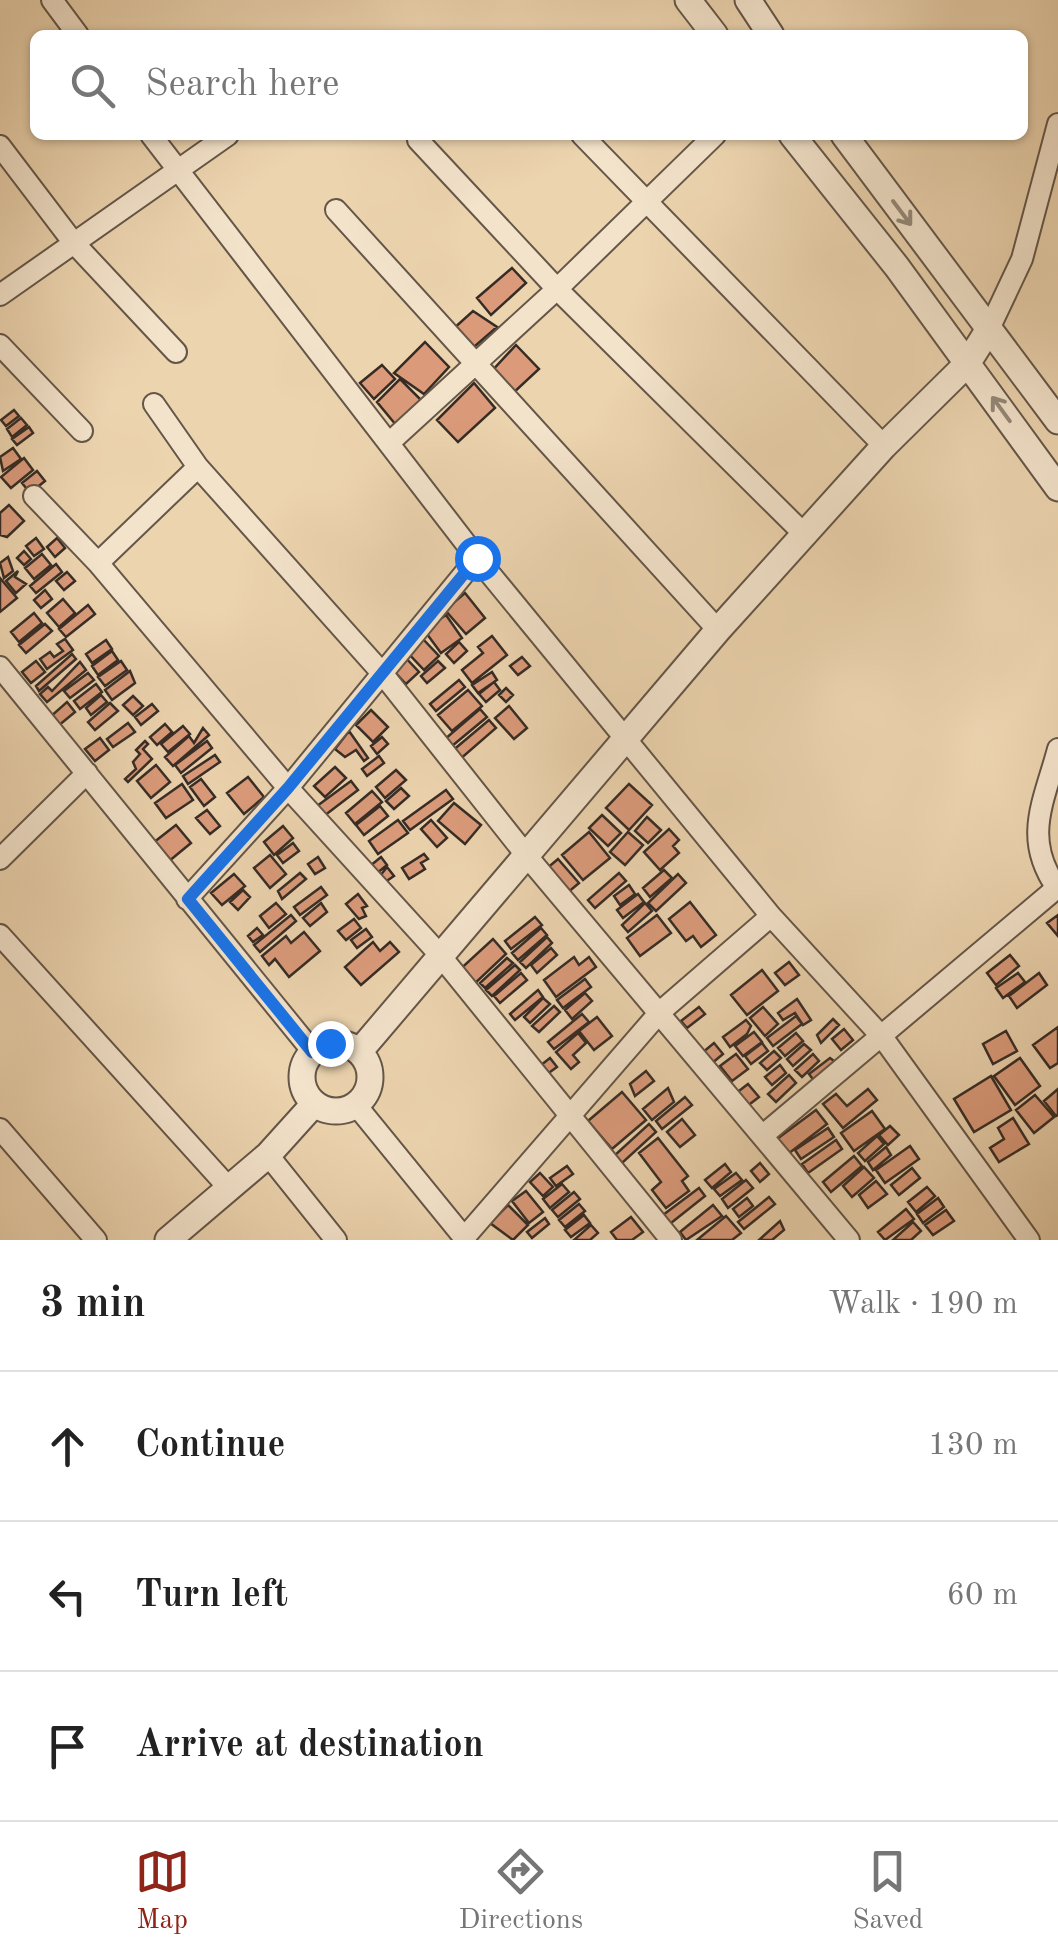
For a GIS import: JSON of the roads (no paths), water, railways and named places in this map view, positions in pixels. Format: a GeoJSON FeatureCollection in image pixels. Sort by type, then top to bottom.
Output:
{"type":"FeatureCollection","features":[{"type":"Feature","properties":{"kind":"street"},"geometry":{"type":"LineString","coordinates":[[52,0],[74,30]]}},
{"type":"Feature","properties":{"kind":"street"},"geometry":{"type":"LineString","coordinates":[[688,0],[711,30]]}},
{"type":"Feature","properties":{"kind":"street"},"geometry":{"type":"LineString","coordinates":[[748,0],[768,30]]}},
{"type":"Feature","properties":{"kind":"street"},"geometry":{"type":"LineString","coordinates":[[359,1052],[718,630],[884,446],[968,364],[1022,259],[1058,124]]}},
{"type":"Feature","properties":{"kind":"street"},"geometry":{"type":"LineString","coordinates":[[155,140],[477,558],[770,916],[883,1038],[1030,1240]]}},
{"type":"Feature","properties":{"kind":"street"},"geometry":{"type":"LineString","coordinates":[[0,295],[221,140]]}},
{"type":"Feature","properties":{"kind":"street"},"geometry":{"type":"LineString","coordinates":[[418,140],[558,288],[804,534]]}},
{"type":"Feature","properties":{"kind":"street"},"geometry":{"type":"LineString","coordinates":[[587,140],[884,446]]}},
{"type":"Feature","properties":{"kind":"street"},"geometry":{"type":"LineString","coordinates":[[389,442],[558,288],[710,140]]}},
{"type":"Feature","properties":{"kind":"street"},"geometry":{"type":"LineString","coordinates":[[796,140],[1058,488]]}},
{"type":"Feature","properties":{"kind":"street"},"geometry":{"type":"LineString","coordinates":[[848,140],[1058,421]]}},
{"type":"Feature","properties":{"kind":"street"},"geometry":{"type":"LineString","coordinates":[[0,146],[73,242],[176,352]]}},
{"type":"Feature","properties":{"kind":"street"},"geometry":{"type":"LineString","coordinates":[[336,210],[474,367],[718,630]]}},
{"type":"Feature","properties":{"kind":"street"},"geometry":{"type":"LineString","coordinates":[[0,345],[82,431]]}},
{"type":"Feature","properties":{"kind":"street"},"geometry":{"type":"LineString","coordinates":[[154,404],[198,466],[382,674],[526,856],[850,1240]]}},
{"type":"Feature","properties":{"kind":"street"},"geometry":{"type":"LineString","coordinates":[[98,563],[198,466]]}},
{"type":"Feature","properties":{"kind":"street"},"geometry":{"type":"LineString","coordinates":[[34,496],[98,563],[288,788],[440,954],[569,1119],[671,1240]]}},
{"type":"Feature","properties":{"kind":"street"},"geometry":{"type":"LineString","coordinates":[[188,899],[288,788],[477,558]]}},
{"type":"Feature","properties":{"kind":"street"},"geometry":{"type":"LineString","coordinates":[[0,667],[312,1052]]}},
{"type":"Feature","properties":{"kind":"street"},"geometry":{"type":"LineString","coordinates":[[762,1136],[883,1038],[1057,887],[1043,869],[1036,830],[1058,749]]}},
{"type":"Feature","properties":{"kind":"street"},"geometry":{"type":"LineString","coordinates":[[0,859],[86,774]]}},
{"type":"Feature","properties":{"kind":"street"},"geometry":{"type":"LineString","coordinates":[[356,1105],[465,1239],[660,1012],[770,916]]}},
{"type":"Feature","properties":{"kind":"street"},"geometry":{"type":"LineString","coordinates":[[0,935],[228,1187]]}},
{"type":"Feature","properties":{"kind":"street"},"geometry":{"type":"LineString","coordinates":[[330,1043],[359,1052],[370,1075],[369,1086],[356,1105],[335,1112],[314,1104],[302,1085],[301,1074],[312,1052],[330,1043]]}},
{"type":"Feature","properties":{"kind":"street"},"geometry":{"type":"LineString","coordinates":[[168,1240],[268,1155],[314,1104]]}},
{"type":"Feature","properties":{"kind":"street"},"geometry":{"type":"LineString","coordinates":[[0,1129],[96,1240]]}},
{"type":"Feature","properties":{"kind":"street"},"geometry":{"type":"LineString","coordinates":[[268,1155],[336,1240]]}}]}
